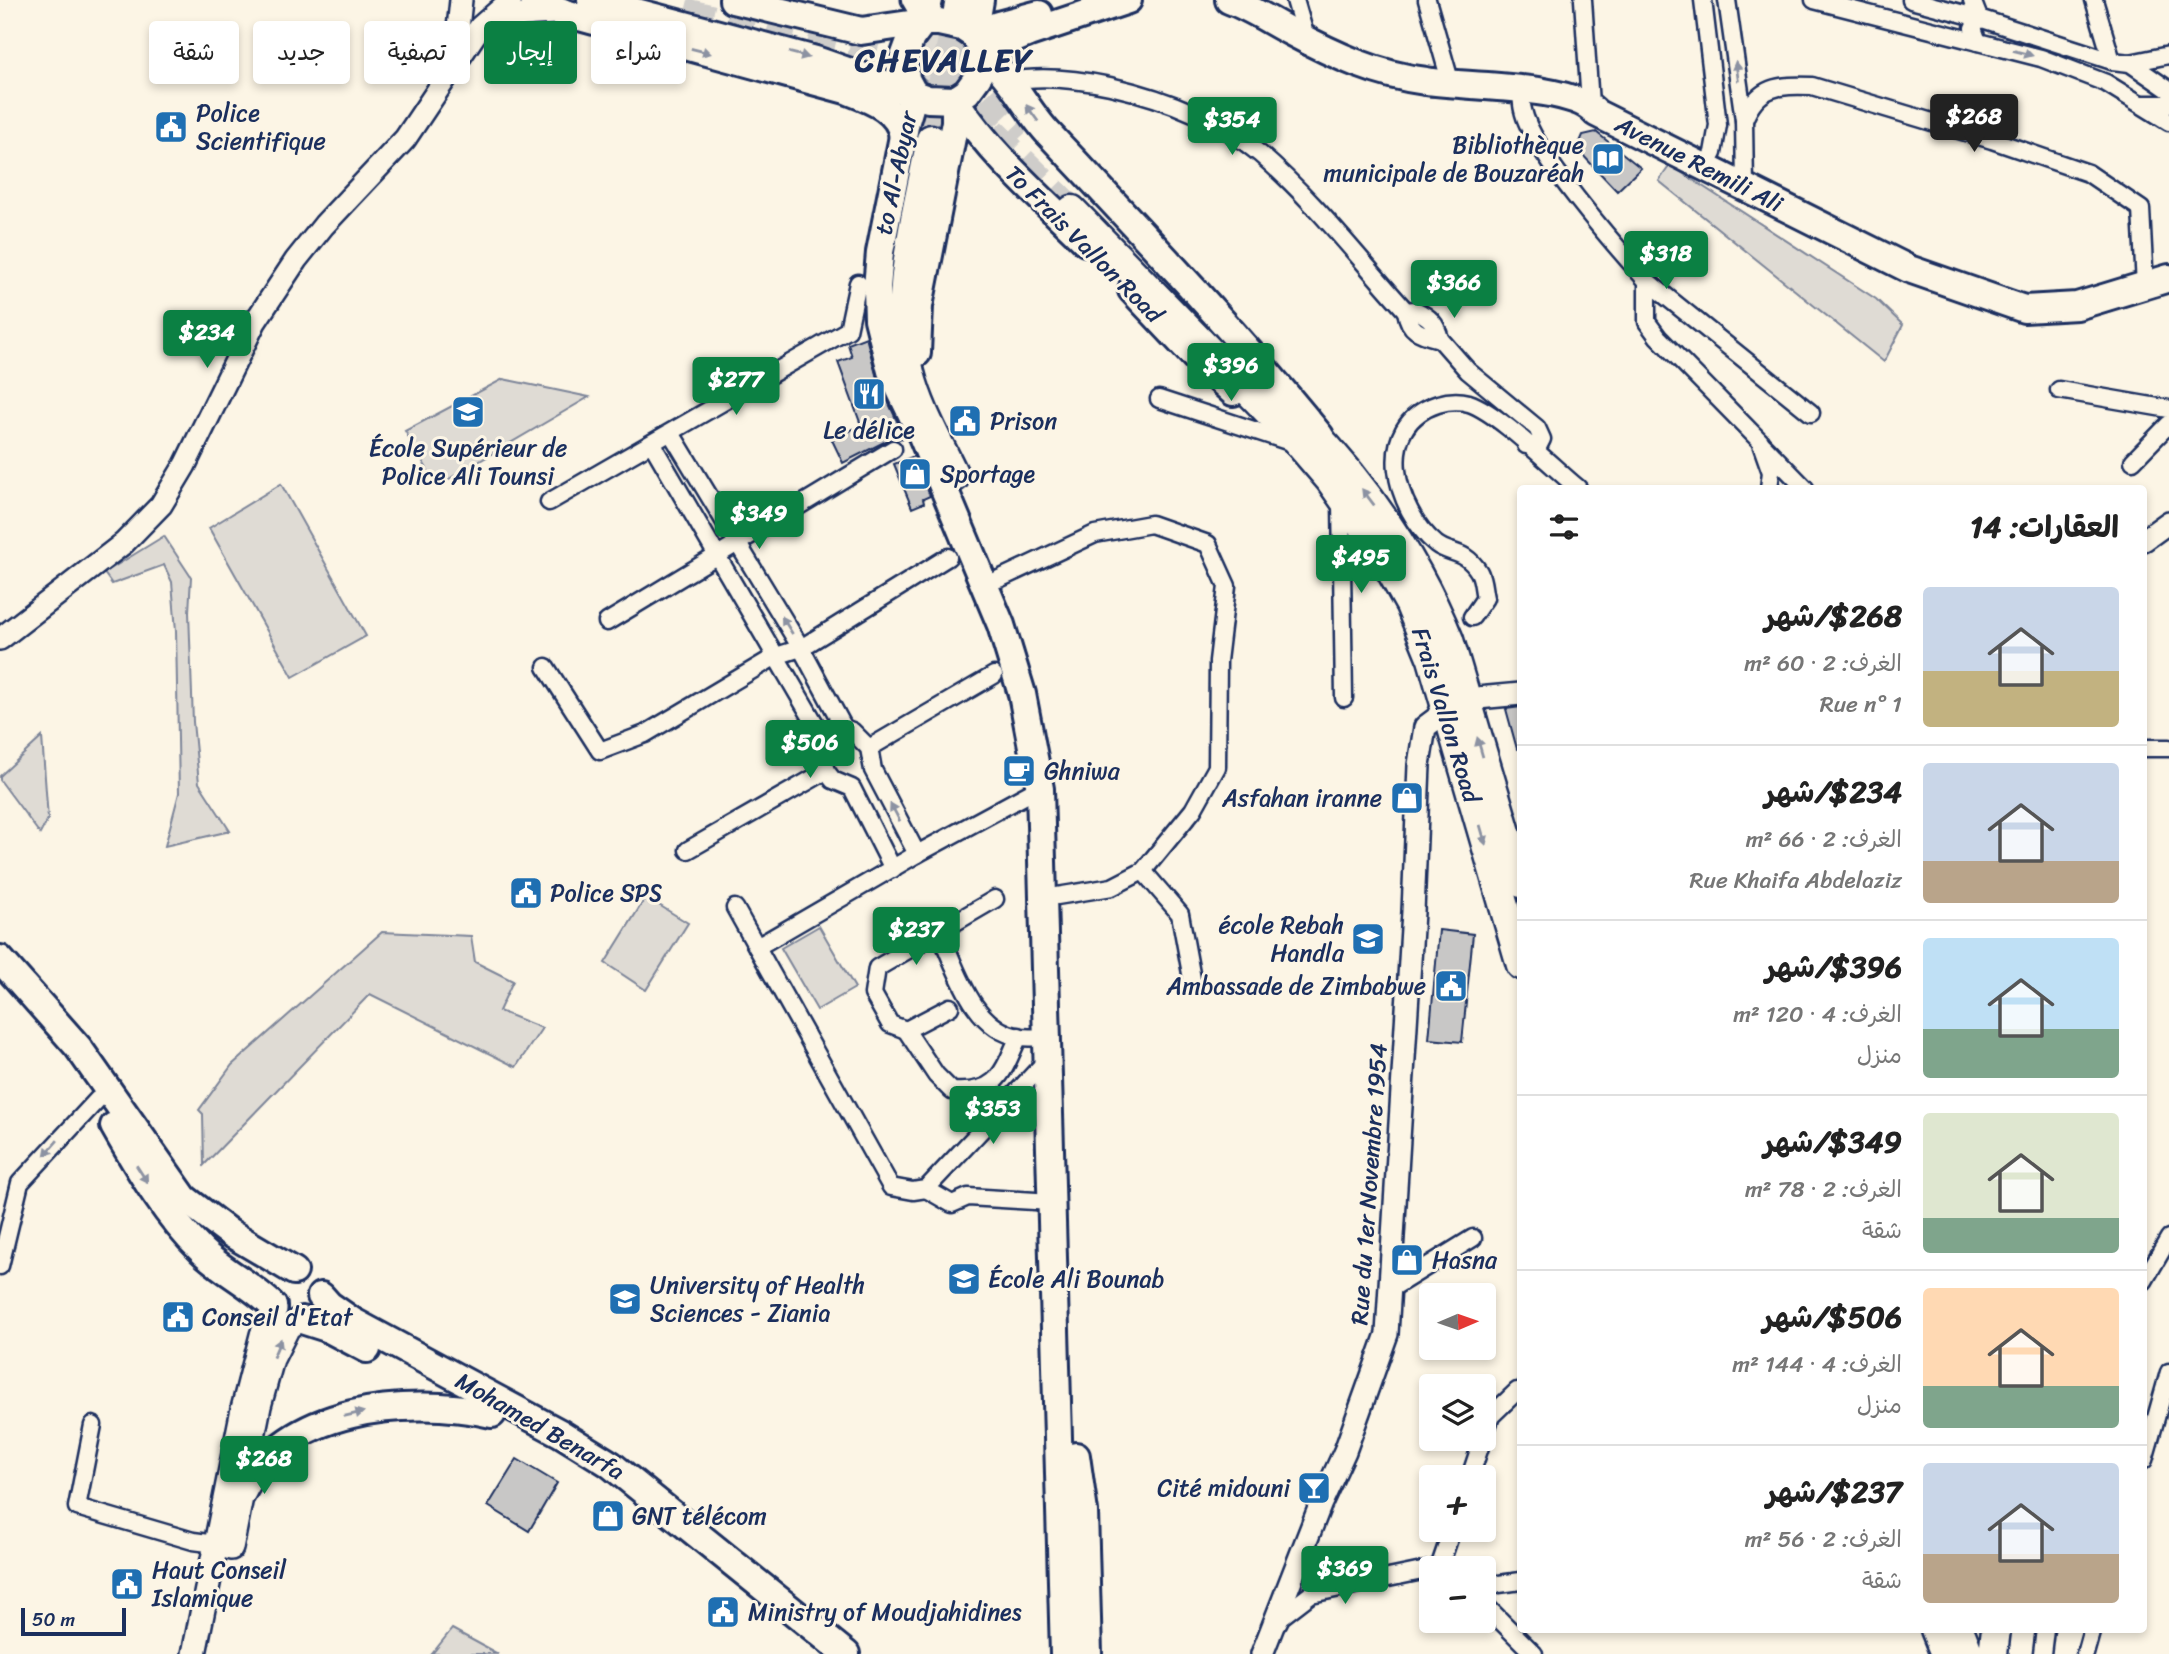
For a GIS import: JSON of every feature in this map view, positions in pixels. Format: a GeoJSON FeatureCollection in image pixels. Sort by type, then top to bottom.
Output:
{"type":"FeatureCollection","features":[{"type":"Feature","properties":{"kind":"highway"},"geometry":{"type":"LineString","coordinates":[[917,137],[893,257],[890,310],[896,363],[922,436]]}},
{"type":"Feature","properties":{"kind":"highway"},"geometry":{"type":"LineString","coordinates":[[917,137],[904,342],[914,384],[955,477]]}},
{"type":"Feature","properties":{"kind":"highway","name":"Frais Vallon Road"},"geometry":{"type":"LineString","coordinates":[[1078,203],[1380,513],[1424,585],[1449,640],[1456,701],[1517,949]]}},
{"type":"Feature","properties":{"kind":"highway","name":"Frais Vallon Road"},"geometry":{"type":"LineString","coordinates":[[1324,457],[1340,494],[1379,550],[1410,605],[1432,659],[1456,701],[1517,872]]}},
{"type":"Feature","properties":{"kind":"highway"},"geometry":{"type":"LineString","coordinates":[[1937,1633],[1945,1654]]}},
{"type":"Feature","properties":{"kind":"highway"},"geometry":{"type":"LineString","coordinates":[[1961,1633],[1969,1654]]}},
{"type":"Feature","properties":{"kind":"highway"},"geometry":{"type":"LineString","coordinates":[[1993,1654],[1996,1633]]}},
{"type":"Feature","properties":{"kind":"main road"},"geometry":{"type":"LineString","coordinates":[[534,0],[565,13],[846,90],[868,99],[896,117],[902,127],[917,137]]}},
{"type":"Feature","properties":{"kind":"main road"},"geometry":{"type":"LineString","coordinates":[[591,0],[816,60],[935,100],[956,100],[967,92],[978,77],[977,44],[998,25],[1092,0]]}},
{"type":"Feature","properties":{"kind":"main road"},"geometry":{"type":"LineString","coordinates":[[733,0],[853,30],[871,30],[936,8]]}},
{"type":"Feature","properties":{"kind":"main road"},"geometry":{"type":"LineString","coordinates":[[936,8],[977,44],[1016,38],[1128,0]]}},
{"type":"Feature","properties":{"kind":"main road","name":"Avenue Remili Ali"},"geometry":{"type":"LineString","coordinates":[[1239,3],[1307,41],[1371,70],[1451,84],[1521,89],[1590,104],[1596,113],[1909,269],[2024,309],[2077,306],[2157,282]]}},
{"type":"Feature","properties":{"kind":"main road"},"geometry":{"type":"LineString","coordinates":[[914,94],[906,79],[904,57],[911,38],[936,8]]}},
{"type":"Feature","properties":{"kind":"main road"},"geometry":{"type":"LineString","coordinates":[[936,8],[993,61],[1044,128],[1156,247],[1279,385],[1324,457]]}},
{"type":"Feature","properties":{"kind":"main road"},"geometry":{"type":"LineString","coordinates":[[1010,81],[1004,54],[1016,38]]}},
{"type":"Feature","properties":{"kind":"main road","name":"to Al-Abyar"},"geometry":{"type":"LineString","coordinates":[[914,94],[917,137],[880,252],[877,298],[882,340],[891,371],[922,436],[1005,636],[1022,694],[1039,789],[1052,1202],[1067,1456]]}},
{"type":"Feature","properties":{"kind":"main road"},"geometry":{"type":"LineString","coordinates":[[956,100],[955,122],[919,306],[917,348],[923,385],[955,477],[1022,637],[1041,711],[1052,784],[1075,1360],[1067,1456],[1064,1654]]}},
{"type":"Feature","properties":{"kind":"main road","name":"To Frais Vallon Road"},"geometry":{"type":"LineString","coordinates":[[956,100],[989,147],[1091,247],[1199,362],[1293,442],[1324,457]]}},
{"type":"Feature","properties":{"kind":"main road"},"geometry":{"type":"LineString","coordinates":[[943,174],[962,148],[989,147]]}},
{"type":"Feature","properties":{"kind":"main road"},"geometry":{"type":"LineString","coordinates":[[0,959],[78,1047],[184,1198],[247,1248],[249,1262],[237,1268],[213,1260]]}},
{"type":"Feature","properties":{"kind":"main road","name":"Mohamed Benarfa"},"geometry":{"type":"LineString","coordinates":[[0,982],[45,1031],[98,1099],[163,1205],[190,1239],[213,1260],[287,1314],[347,1338],[559,1450],[608,1481],[817,1654]]}},
{"type":"Feature","properties":{"kind":"main road"},"geometry":{"type":"LineString","coordinates":[[194,1654],[262,1335],[287,1314],[316,1311],[321,1296],[320,1288],[311,1276],[294,1271],[230,1233]]}},
{"type":"Feature","properties":{"kind":"main road"},"geometry":{"type":"LineString","coordinates":[[210,1654],[259,1406],[272,1360],[288,1327],[287,1314],[272,1290],[280,1277],[294,1271]]}},
{"type":"Feature","properties":{"kind":"main road","name":"Mohamed Benarfa"},"geometry":{"type":"LineString","coordinates":[[321,1296],[352,1321],[559,1433],[610,1464],[846,1654]]}},
{"type":"Feature","properties":{"kind":"main road"},"geometry":{"type":"LineString","coordinates":[[242,1493],[255,1469],[273,1452],[289,1440],[326,1422],[366,1412],[403,1407],[454,1408],[492,1414]]}},
{"type":"Feature","properties":{"kind":"main road"},"geometry":{"type":"LineString","coordinates":[[1052,1654],[1053,1534],[1067,1456]]}},
{"type":"Feature","properties":{"kind":"main road"},"geometry":{"type":"LineString","coordinates":[[1067,1456],[1073,1654]]}},
{"type":"Feature","properties":{"kind":"main road"},"geometry":{"type":"LineString","coordinates":[[1067,1456],[1084,1512],[1088,1654]]}},
{"type":"Feature","properties":{"kind":"street"},"geometry":{"type":"LineString","coordinates":[[426,108],[454,49],[461,0]]}},
{"type":"Feature","properties":{"kind":"street"},"geometry":{"type":"LineString","coordinates":[[470,42],[480,27],[511,0]]}},
{"type":"Feature","properties":{"kind":"street"},"geometry":{"type":"LineString","coordinates":[[1295,0],[1307,41]]}},
{"type":"Feature","properties":{"kind":"street"},"geometry":{"type":"LineString","coordinates":[[1427,0],[1451,84]]}},
{"type":"Feature","properties":{"kind":"street"},"geometry":{"type":"LineString","coordinates":[[1583,0],[1590,104]]}},
{"type":"Feature","properties":{"kind":"street"},"geometry":{"type":"LineString","coordinates":[[1703,0],[1718,125],[1713,153],[1705,168]]}},
{"type":"Feature","properties":{"kind":"street"},"geometry":{"type":"LineString","coordinates":[[1727,0],[1744,120],[1745,188]]}},
{"type":"Feature","properties":{"kind":"street"},"geometry":{"type":"LineString","coordinates":[[1814,0],[2041,58],[2106,83],[2169,122]]}},
{"type":"Feature","properties":{"kind":"street"},"geometry":{"type":"LineString","coordinates":[[1911,0],[1979,18],[2112,61],[2130,63],[2169,55]]}},
{"type":"Feature","properties":{"kind":"street"},"geometry":{"type":"LineString","coordinates":[[1972,0],[1979,18],[1973,31],[1978,42]]}},
{"type":"Feature","properties":{"kind":"street"},"geometry":{"type":"LineString","coordinates":[[2094,0],[2112,61]]}},
{"type":"Feature","properties":{"kind":"street"},"geometry":{"type":"LineString","coordinates":[[1942,33],[1951,25],[1947,10]]}},
{"type":"Feature","properties":{"kind":"street"},"geometry":{"type":"LineString","coordinates":[[470,47],[481,34],[497,22],[518,16],[565,13]]}},
{"type":"Feature","properties":{"kind":"street"},"geometry":{"type":"LineString","coordinates":[[2130,63],[2169,90]]}},
{"type":"Feature","properties":{"kind":"street"},"geometry":{"type":"LineString","coordinates":[[1010,81],[1040,77],[1089,81],[1124,89],[1175,105],[1232,134],[1260,155],[1311,205],[1406,311],[1415,310],[1430,317],[1437,326],[1440,339],[1468,371],[1537,428],[1542,439],[1539,445],[1526,445]]}},
{"type":"Feature","properties":{"kind":"street"},"geometry":{"type":"LineString","coordinates":[[0,639],[124,543],[161,505],[185,465],[238,354],[280,284],[324,225],[407,125],[426,108],[442,84]]}},
{"type":"Feature","properties":{"kind":"street"},"geometry":{"type":"LineString","coordinates":[[1744,120],[1750,104],[1772,88],[1786,85],[1812,86],[1992,140],[2088,173],[2141,209],[2157,282]]}},
{"type":"Feature","properties":{"kind":"street"},"geometry":{"type":"LineString","coordinates":[[1521,89],[1523,112],[1540,148],[1622,254],[1647,281],[1811,413]]}},
{"type":"Feature","properties":{"kind":"street"},"geometry":{"type":"LineString","coordinates":[[2140,104],[2169,104]]}},
{"type":"Feature","properties":{"kind":"street"},"geometry":{"type":"LineString","coordinates":[[1647,281],[1647,322],[1658,337],[1802,485]]}},
{"type":"Feature","properties":{"kind":"street"},"geometry":{"type":"LineString","coordinates":[[549,502],[848,330],[858,283]]}},
{"type":"Feature","properties":{"kind":"street"},"geometry":{"type":"LineString","coordinates":[[2059,390],[2169,409]]}},
{"type":"Feature","properties":{"kind":"street"},"geometry":{"type":"LineString","coordinates":[[1158,399],[1293,442]]}},
{"type":"Feature","properties":{"kind":"street"},"geometry":{"type":"LineString","coordinates":[[1472,617],[1485,598],[1479,573],[1460,552],[1437,545],[1402,501],[1396,464],[1398,438],[1421,412],[1437,404],[1455,400],[1483,410],[1574,485]]}},
{"type":"Feature","properties":{"kind":"street"},"geometry":{"type":"LineString","coordinates":[[2133,461],[2169,424]]}},
{"type":"Feature","properties":{"kind":"street"},"geometry":{"type":"LineString","coordinates":[[670,433],[802,648],[844,728],[852,731],[869,748],[873,770],[917,854]]}},
{"type":"Feature","properties":{"kind":"street"},"geometry":{"type":"LineString","coordinates":[[1760,441],[1771,472],[1769,485]]}},
{"type":"Feature","properties":{"kind":"street"},"geometry":{"type":"LineString","coordinates":[[652,444],[824,739],[821,753],[826,771],[833,779],[852,788],[893,869]]}},
{"type":"Feature","properties":{"kind":"street"},"geometry":{"type":"LineString","coordinates":[[607,622],[893,449]]}},
{"type":"Feature","properties":{"kind":"street"},"geometry":{"type":"LineString","coordinates":[[1340,494],[1344,698]]}},
{"type":"Feature","properties":{"kind":"street"},"geometry":{"type":"LineString","coordinates":[[999,579],[1095,534],[1152,524],[1208,544],[1227,586],[1218,661],[1217,767],[1193,810],[1143,871],[1112,887],[1057,896]]}},
{"type":"Feature","properties":{"kind":"street"},"geometry":{"type":"LineString","coordinates":[[546,667],[600,751],[645,734],[776,656],[802,648],[948,557]]}},
{"type":"Feature","properties":{"kind":"street"},"geometry":{"type":"LineString","coordinates":[[869,748],[994,675]]}},
{"type":"Feature","properties":{"kind":"street"},"geometry":{"type":"LineString","coordinates":[[1456,701],[1517,694]]}},
{"type":"Feature","properties":{"kind":"street","name":"Rue du 1er Novembre 1954"},"geometry":{"type":"LineString","coordinates":[[1263,1654],[1387,1334],[1392,1288],[1419,765],[1425,726],[1456,701]]}},
{"type":"Feature","properties":{"kind":"street"},"geometry":{"type":"LineString","coordinates":[[824,739],[844,728]]}},
{"type":"Feature","properties":{"kind":"street"},"geometry":{"type":"LineString","coordinates":[[2147,748],[2169,748]]}},
{"type":"Feature","properties":{"kind":"street"},"geometry":{"type":"LineString","coordinates":[[688,850],[826,771]]}},
{"type":"Feature","properties":{"kind":"street"},"geometry":{"type":"LineString","coordinates":[[757,947],[917,854],[1039,789]]}},
{"type":"Feature","properties":{"kind":"street"},"geometry":{"type":"LineString","coordinates":[[1143,871],[1180,914],[1192,979]]}},
{"type":"Feature","properties":{"kind":"street"},"geometry":{"type":"LineString","coordinates":[[995,899],[877,968],[873,994],[890,1024],[906,1030],[936,1075],[951,1091],[975,1091],[994,1084],[1003,1072],[1019,1037]]}},
{"type":"Feature","properties":{"kind":"street"},"geometry":{"type":"LineString","coordinates":[[735,908],[891,1187],[914,1191],[926,1189],[952,1204],[968,1197],[1052,1202]]}},
{"type":"Feature","properties":{"kind":"street"},"geometry":{"type":"LineString","coordinates":[[926,1189],[1048,1048],[997,1028],[984,1017],[970,995],[940,933]]}},
{"type":"Feature","properties":{"kind":"street"},"geometry":{"type":"LineString","coordinates":[[906,1030],[950,1007]]}},
{"type":"Feature","properties":{"kind":"street"},"geometry":{"type":"LineString","coordinates":[[0,1197],[20,1184],[98,1099]]}},
{"type":"Feature","properties":{"kind":"street"},"geometry":{"type":"LineString","coordinates":[[0,1266],[20,1184]]}},
{"type":"Feature","properties":{"kind":"street"},"geometry":{"type":"LineString","coordinates":[[1392,1288],[1473,1238]]}},
{"type":"Feature","properties":{"kind":"street"},"geometry":{"type":"LineString","coordinates":[[2147,1276],[2169,1238]]}},
{"type":"Feature","properties":{"kind":"street"},"geometry":{"type":"LineString","coordinates":[[2147,1449],[2169,1372]]}},
{"type":"Feature","properties":{"kind":"street"},"geometry":{"type":"LineString","coordinates":[[1496,1411],[1517,1391]]}},
{"type":"Feature","properties":{"kind":"street"},"geometry":{"type":"LineString","coordinates":[[93,1425],[77,1507],[193,1541],[216,1544]]}},
{"type":"Feature","properties":{"kind":"street"},"geometry":{"type":"LineString","coordinates":[[1263,1654],[1280,1617],[1311,1594],[1419,1572]]}},
{"type":"Feature","properties":{"kind":"street"},"geometry":{"type":"LineString","coordinates":[[1496,1584],[1517,1582]]}},
{"type":"Feature","properties":{"kind":"street"},"geometry":{"type":"LineString","coordinates":[[1496,1616],[1534,1654]]}},
{"type":"Feature","properties":{"kind":"street"},"geometry":{"type":"LineString","coordinates":[[2042,1654],[2045,1633]]}},
{"type":"Feature","properties":{"kind":"street"},"geometry":{"type":"LineString","coordinates":[[2085,1654],[2091,1633]]}},
{"type":"Feature","properties":{"kind":"shaded area"},"geometry":{"type":"Polygon","coordinates":[[[942,34],[952,36],[960,42],[966,50],[966,70],[960,78],[952,84],[942,86],[932,84],[924,78],[918,70],[916,60],[918,50],[924,42],[932,36],[942,34]]]}},
{"type":"Feature","properties":{"kind":"shaded area"},"geometry":{"type":"Polygon","coordinates":[[[1670,165],[1876,299],[1903,325],[1884,362],[1659,181],[1670,165]]]}},
{"type":"Feature","properties":{"kind":"shaded area"},"geometry":{"type":"Polygon","coordinates":[[[503,379],[589,397],[437,486],[405,431],[503,379]]]}},
{"type":"Feature","properties":{"kind":"shaded area"},"geometry":{"type":"Polygon","coordinates":[[[281,484],[366,636],[293,677],[209,528],[281,484]]]}},
{"type":"Feature","properties":{"kind":"shaded area"},"geometry":{"type":"Polygon","coordinates":[[[164,536],[191,577],[189,612],[193,722],[199,783],[230,831],[165,846],[179,793],[176,631],[172,582],[164,565],[112,584],[104,573],[164,536]]]}},
{"type":"Feature","properties":{"kind":"shaded area"},"geometry":{"type":"Polygon","coordinates":[[[42,737],[48,819],[40,834],[0,780],[0,776],[42,737]]]}},
{"type":"Feature","properties":{"kind":"shaded area"},"geometry":{"type":"Polygon","coordinates":[[[646,897],[688,923],[646,990],[605,963],[646,897]]]}},
{"type":"Feature","properties":{"kind":"shaded area"},"geometry":{"type":"Polygon","coordinates":[[[819,926],[855,988],[817,1010],[781,948],[819,926]]]}},
{"type":"Feature","properties":{"kind":"shaded area"},"geometry":{"type":"Polygon","coordinates":[[[382,932],[471,936],[475,962],[513,981],[499,1011],[542,1028],[516,1067],[370,994],[204,1165],[203,1114],[199,1110],[232,1065],[382,932]]]}},
{"type":"Feature","properties":{"kind":"shaded area"},"geometry":{"type":"Polygon","coordinates":[[[452,1629],[498,1654],[432,1654],[452,1629]]]}},
{"type":"Feature","properties":{"kind":"building","name":"Bibliothèque municipale de Bouzaréah"},"geometry":{"type":"Polygon","coordinates":[[[1596,132],[1641,168],[1617,191],[1577,149],[1583,135],[1596,132]]]}},
{"type":"Feature","properties":{"kind":"building","name":"Le délice"},"geometry":{"type":"Polygon","coordinates":[[[866,337],[877,378],[905,438],[888,440],[843,463],[832,440],[861,425],[838,362],[852,357],[848,344],[866,337]]]}},
{"type":"Feature","properties":{"kind":"building","name":"Sportage"},"geometry":{"type":"Polygon","coordinates":[[[914,456],[930,496],[923,499],[924,503],[912,508],[894,464],[914,456]]]}},
{"type":"Feature","properties":{"kind":"building"},"geometry":{"type":"Polygon","coordinates":[[[1517,708],[1517,749],[1506,709],[1517,708]]]}},
{"type":"Feature","properties":{"kind":"building","name":"Ambassade de Zimbabwe"},"geometry":{"type":"Polygon","coordinates":[[[1439,930],[1473,934],[1462,1042],[1429,1039],[1439,930]]]}},
{"type":"Feature","properties":{"kind":"building"},"geometry":{"type":"Polygon","coordinates":[[[517,1459],[557,1483],[529,1531],[488,1506],[517,1459]]]}},
{"type":"Feature","properties":{"kind":"tunnel"},"geometry":{"type":"LineString","coordinates":[[931,139],[958,10]]}},
{"type":"Feature","properties":{"kind":"tunnel"},"geometry":{"type":"LineString","coordinates":[[685,12],[871,57],[928,78],[961,101],[1072,210]]}},
{"type":"Feature","properties":{"kind":"tunnel"},"geometry":{"type":"LineString","coordinates":[[953,70],[981,92],[1022,136]]}},
{"type":"Feature","properties":{"kind":"place","name":"Police Scientifique"},"geometry":{"type":"Point","coordinates":[171,127]}},
{"type":"Feature","properties":{"kind":"place","name":"Bibliothèque municipale de Bouzaréah"},"geometry":{"type":"Point","coordinates":[1608,159]}},
{"type":"Feature","properties":{"kind":"place","name":"Le délice"},"geometry":{"type":"Point","coordinates":[869,394]}},
{"type":"Feature","properties":{"kind":"place","name":"École Supérieur de Police Ali Tounsi"},"geometry":{"type":"Point","coordinates":[468,412]}},
{"type":"Feature","properties":{"kind":"place","name":"Prison"},"geometry":{"type":"Point","coordinates":[965,421]}},
{"type":"Feature","properties":{"kind":"place","name":"Sportage"},"geometry":{"type":"Point","coordinates":[915,474]}},
{"type":"Feature","properties":{"kind":"place","name":"Ghniwa"},"geometry":{"type":"Point","coordinates":[1019,771]}},
{"type":"Feature","properties":{"kind":"place","name":"Asfahan iranne"},"geometry":{"type":"Point","coordinates":[1407,798]}},
{"type":"Feature","properties":{"kind":"place","name":"Police SPS"},"geometry":{"type":"Point","coordinates":[526,893]}},
{"type":"Feature","properties":{"kind":"place","name":"école Rebah Handla"},"geometry":{"type":"Point","coordinates":[1368,939]}},
{"type":"Feature","properties":{"kind":"place","name":"Ambassade de Zimbabwe"},"geometry":{"type":"Point","coordinates":[1451,986]}},
{"type":"Feature","properties":{"kind":"place","name":"Hasna"},"geometry":{"type":"Point","coordinates":[1407,1260]}},
{"type":"Feature","properties":{"kind":"place","name":"École Ali Bounab"},"geometry":{"type":"Point","coordinates":[964,1279]}},
{"type":"Feature","properties":{"kind":"place","name":"University of Health Sciences - Ziania"},"geometry":{"type":"Point","coordinates":[625,1299]}},
{"type":"Feature","properties":{"kind":"place","name":"Conseil d'Etat"},"geometry":{"type":"Point","coordinates":[178,1317]}},
{"type":"Feature","properties":{"kind":"place","name":"Cité midouni"},"geometry":{"type":"Point","coordinates":[1314,1488]}},
{"type":"Feature","properties":{"kind":"place","name":"GNT télécom"},"geometry":{"type":"Point","coordinates":[608,1516]}},
{"type":"Feature","properties":{"kind":"place","name":"Haut Conseil Islamique"},"geometry":{"type":"Point","coordinates":[127,1584]}},
{"type":"Feature","properties":{"kind":"place","name":"Ministry of Moudjahidines"},"geometry":{"type":"Point","coordinates":[723,1612]}},
{"type":"Feature","properties":{"kind":"district","name":"CHEVALLEY"},"geometry":{"type":"Point","coordinates":[944,60]}}]}
